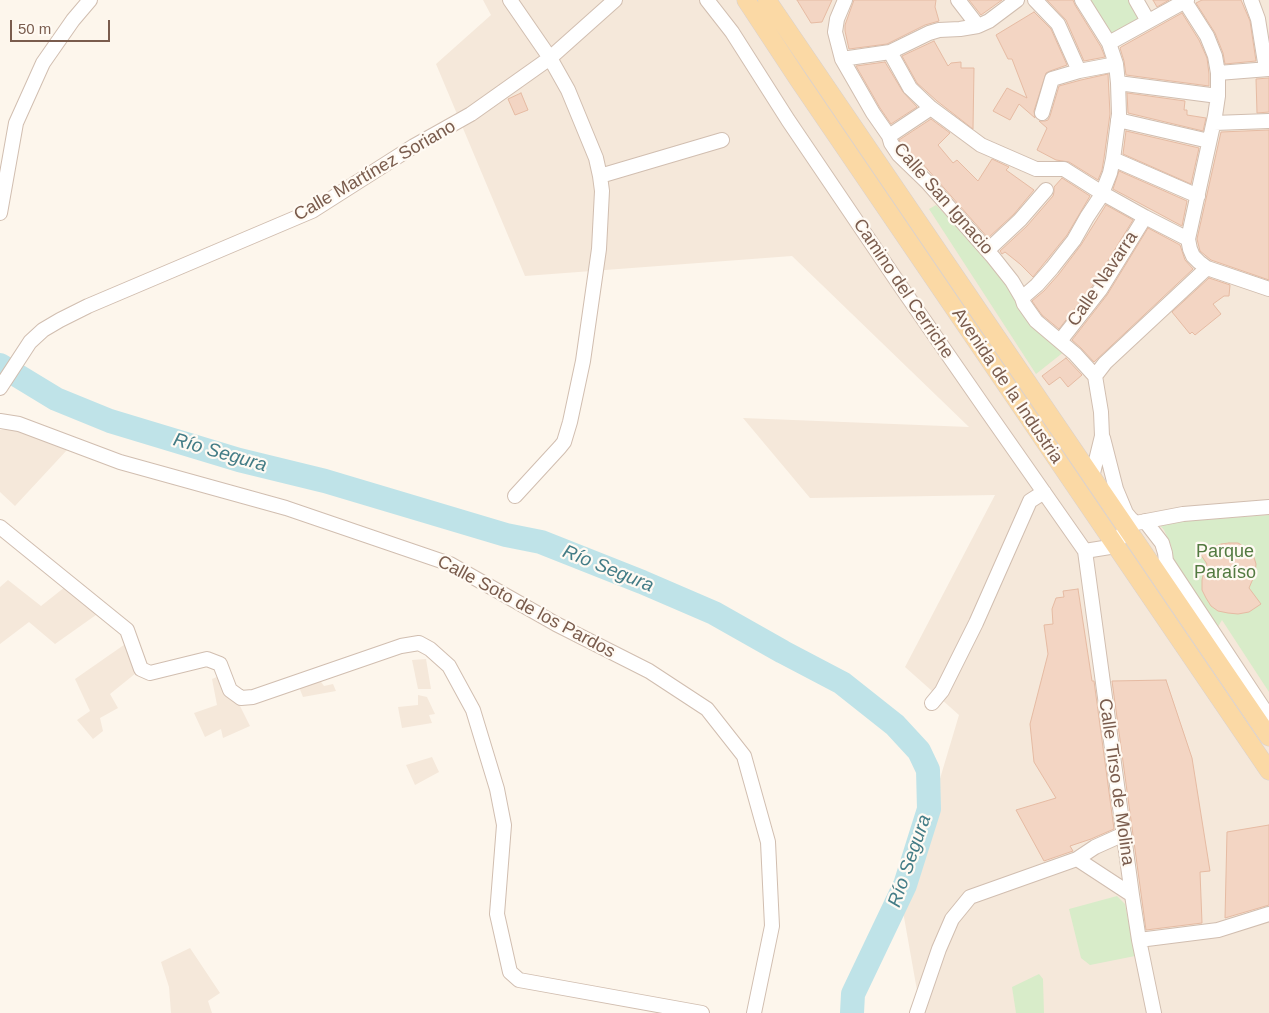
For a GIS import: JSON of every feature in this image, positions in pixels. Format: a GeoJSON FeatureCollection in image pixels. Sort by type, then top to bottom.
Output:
{"type":"FeatureCollection","features":[{"type":"Feature","properties":{"kind":"main road","name":"Avenida de la Industria"},"geometry":{"type":"LineString","coordinates":[[746,0],[1269,771]]}},
{"type":"Feature","properties":{"kind":"main road","name":"Avenida de la Industria"},"geometry":{"type":"LineString","coordinates":[[767,0],[1092,477],[1136,524],[1269,737]]}},
{"type":"Feature","properties":{"kind":"street"},"geometry":{"type":"LineString","coordinates":[[0,213],[16,123],[43,63],[73,20],[90,0]]}},
{"type":"Feature","properties":{"kind":"street"},"geometry":{"type":"LineString","coordinates":[[510,0],[550,58],[568,90],[596,158],[602,191],[599,249],[583,361],[570,422],[564,442],[515,496]]}},
{"type":"Feature","properties":{"kind":"street","name":"Calle Martínez Soriano"},"geometry":{"type":"LineString","coordinates":[[0,388],[28,346],[43,330],[88,306],[312,211],[414,146],[471,114],[550,58],[615,0]]}},
{"type":"Feature","properties":{"kind":"street","name":"Camino del Cerriche"},"geometry":{"type":"LineString","coordinates":[[707,0],[732,32],[793,128],[1085,551]]}},
{"type":"Feature","properties":{"kind":"street","name":"Calle San Ignacio"},"geometry":{"type":"LineString","coordinates":[[845,0],[837,19],[835,32],[842,59],[873,113],[889,136],[891,143],[988,250],[1012,281],[1024,304],[1036,321],[1075,354],[1096,376]]}},
{"type":"Feature","properties":{"kind":"street"},"geometry":{"type":"LineString","coordinates":[[958,0],[978,26]]}},
{"type":"Feature","properties":{"kind":"street"},"geometry":{"type":"LineString","coordinates":[[842,59],[890,52],[939,30],[960,30],[978,26],[989,21],[1017,0]]}},
{"type":"Feature","properties":{"kind":"street"},"geometry":{"type":"LineString","coordinates":[[1035,0],[1058,24],[1078,71]]}},
{"type":"Feature","properties":{"kind":"street"},"geometry":{"type":"LineString","coordinates":[[1022,298],[1047,274],[1074,240],[1102,193],[1113,159],[1118,120],[1116,64],[1109,43],[1082,0]]}},
{"type":"Feature","properties":{"kind":"street"},"geometry":{"type":"LineString","coordinates":[[1136,0],[1148,21]]}},
{"type":"Feature","properties":{"kind":"street"},"geometry":{"type":"LineString","coordinates":[[1109,43],[1185,0],[1207,36],[1215,56],[1218,73],[1218,96],[1214,123],[1188,239],[1190,249],[1199,262],[1207,268],[1269,289]]}},
{"type":"Feature","properties":{"kind":"street"},"geometry":{"type":"LineString","coordinates":[[1218,73],[1268,69],[1258,19],[1251,0]]}},
{"type":"Feature","properties":{"kind":"street"},"geometry":{"type":"LineString","coordinates":[[890,52],[910,88],[931,108],[980,145],[1036,169],[1064,169],[1102,193],[1188,239]]}},
{"type":"Feature","properties":{"kind":"street"},"geometry":{"type":"LineString","coordinates":[[1042,113],[1052,79],[1078,71],[1116,64]]}},
{"type":"Feature","properties":{"kind":"street"},"geometry":{"type":"LineString","coordinates":[[1118,83],[1218,96]]}},
{"type":"Feature","properties":{"kind":"street"},"geometry":{"type":"LineString","coordinates":[[889,136],[931,108]]}},
{"type":"Feature","properties":{"kind":"street"},"geometry":{"type":"LineString","coordinates":[[1118,120],[1209,141]]}},
{"type":"Feature","properties":{"kind":"street"},"geometry":{"type":"LineString","coordinates":[[1214,123],[1263,121]]}},
{"type":"Feature","properties":{"kind":"street"},"geometry":{"type":"LineString","coordinates":[[600,176],[722,140]]}},
{"type":"Feature","properties":{"kind":"street"},"geometry":{"type":"LineString","coordinates":[[1113,159],[1198,196]]}},
{"type":"Feature","properties":{"kind":"street"},"geometry":{"type":"LineString","coordinates":[[988,250],[1020,220],[1046,190]]}},
{"type":"Feature","properties":{"kind":"street","name":"Calle Navarra"},"geometry":{"type":"LineString","coordinates":[[1060,341],[1100,290],[1145,217]]}},
{"type":"Feature","properties":{"kind":"street"},"geometry":{"type":"LineString","coordinates":[[1136,524],[1126,513],[1116,489],[1102,436],[1096,376],[1105,363],[1207,268]]}},
{"type":"Feature","properties":{"kind":"street","name":"Calle Soto de los Pardos"},"geometry":{"type":"LineString","coordinates":[[0,421],[19,424],[120,462],[286,508],[450,564],[556,624],[649,671],[707,709],[744,756],[768,842],[772,926],[754,1013]]}},
{"type":"Feature","properties":{"kind":"street"},"geometry":{"type":"LineString","coordinates":[[1092,477],[1102,436]]}},
{"type":"Feature","properties":{"kind":"street"},"geometry":{"type":"LineString","coordinates":[[932,703],[942,691],[976,623],[1030,501],[1044,492]]}},
{"type":"Feature","properties":{"kind":"street"},"geometry":{"type":"LineString","coordinates":[[1085,551],[1116,546],[1136,524],[1191,513],[1269,506]]}},
{"type":"Feature","properties":{"kind":"street"},"geometry":{"type":"LineString","coordinates":[[0,527],[127,630],[141,669],[150,673],[207,659],[220,664],[230,690],[241,698],[253,697],[401,646],[419,643],[430,649],[448,666],[473,710],[497,789],[504,825],[497,914],[510,972],[519,980],[702,1013]]}},
{"type":"Feature","properties":{"kind":"street","name":"Calle Tirso de Molina"},"geometry":{"type":"LineString","coordinates":[[1085,551],[1132,895],[1154,1013]]}},
{"type":"Feature","properties":{"kind":"street"},"geometry":{"type":"LineString","coordinates":[[1163,569],[1269,717]]}},
{"type":"Feature","properties":{"kind":"street"},"geometry":{"type":"LineString","coordinates":[[916,1013],[952,919],[970,897],[1077,859],[1095,847],[1124,834]]}},
{"type":"Feature","properties":{"kind":"street"},"geometry":{"type":"LineString","coordinates":[[1077,859],[1132,895]]}},
{"type":"Feature","properties":{"kind":"street"},"geometry":{"type":"LineString","coordinates":[[1139,940],[1218,930],[1269,914]]}},
{"type":"Feature","properties":{"kind":"shaded area"},"geometry":{"type":"Polygon","coordinates":[[[483,0],[1269,0],[1269,1013],[921,1013],[902,906],[959,715],[905,667],[995,495],[810,498],[743,418],[969,427],[792,256],[525,276],[436,64],[491,15],[483,0]]]}},
{"type":"Feature","properties":{"kind":"shaded area"},"geometry":{"type":"Polygon","coordinates":[[[12,429],[28,432],[67,450],[15,506],[0,492],[0,430],[12,429]]]}},
{"type":"Feature","properties":{"kind":"shaded area"},"geometry":{"type":"Polygon","coordinates":[[[8,580],[41,606],[70,583],[103,610],[55,644],[29,622],[0,644],[0,587],[8,580]]]}},
{"type":"Feature","properties":{"kind":"shaded area"},"geometry":{"type":"Polygon","coordinates":[[[131,640],[141,669],[110,694],[118,708],[100,718],[103,731],[93,739],[77,720],[90,711],[75,679],[131,640]]]}},
{"type":"Feature","properties":{"kind":"shaded area"},"geometry":{"type":"Polygon","coordinates":[[[426,659],[431,689],[418,689],[412,660],[426,659]]]}},
{"type":"Feature","properties":{"kind":"shaded area"},"geometry":{"type":"Polygon","coordinates":[[[224,674],[250,726],[223,738],[221,729],[205,737],[194,713],[217,705],[212,679],[224,674]]]}},
{"type":"Feature","properties":{"kind":"shaded area"},"geometry":{"type":"Polygon","coordinates":[[[316,675],[324,686],[333,684],[336,691],[303,697],[297,682],[316,675]]]}},
{"type":"Feature","properties":{"kind":"shaded area"},"geometry":{"type":"Polygon","coordinates":[[[418,695],[427,697],[435,714],[429,715],[432,723],[402,728],[398,707],[418,705],[418,695]]]}},
{"type":"Feature","properties":{"kind":"shaded area"},"geometry":{"type":"Polygon","coordinates":[[[432,757],[439,772],[415,785],[406,765],[432,757]]]}},
{"type":"Feature","properties":{"kind":"shaded area"},"geometry":{"type":"Polygon","coordinates":[[[190,948],[220,993],[208,1001],[212,1013],[171,1013],[169,987],[161,962],[190,948]]]}},
{"type":"Feature","properties":{"kind":"green space"},"geometry":{"type":"Polygon","coordinates":[[[1082,0],[1136,0],[1148,21],[1109,43],[1082,0]]]}},
{"type":"Feature","properties":{"kind":"green space"},"geometry":{"type":"Polygon","coordinates":[[[936,205],[992,262],[1065,351],[1036,374],[929,209],[936,205]]]}},
{"type":"Feature","properties":{"kind":"green space","name":"Parque Paraíso"},"geometry":{"type":"Polygon","coordinates":[[[1269,515],[1269,692],[1222,620],[1216,630],[1174,567],[1171,545],[1164,530],[1158,523],[1182,518],[1202,520],[1269,515]]]}},
{"type":"Feature","properties":{"kind":"green space"},"geometry":{"type":"Polygon","coordinates":[[[1117,896],[1125,904],[1135,956],[1090,965],[1081,958],[1069,909],[1117,896]]]}},
{"type":"Feature","properties":{"kind":"green space"},"geometry":{"type":"Polygon","coordinates":[[[1039,974],[1043,979],[1044,1013],[1016,1013],[1012,987],[1039,974]]]}},
{"type":"Feature","properties":{"kind":"building"},"geometry":{"type":"Polygon","coordinates":[[[797,0],[832,0],[822,22],[811,23],[797,0]]]}},
{"type":"Feature","properties":{"kind":"building"},"geometry":{"type":"Polygon","coordinates":[[[854,0],[936,0],[935,7],[939,21],[925,25],[887,44],[849,49],[845,25],[854,0]]]}},
{"type":"Feature","properties":{"kind":"building"},"geometry":{"type":"Polygon","coordinates":[[[969,0],[1002,0],[981,15],[969,0]]]}},
{"type":"Feature","properties":{"kind":"building"},"geometry":{"type":"Polygon","coordinates":[[[1047,0],[1073,0],[1105,57],[1084,61],[1066,20],[1047,0]]]}},
{"type":"Feature","properties":{"kind":"building"},"geometry":{"type":"Polygon","coordinates":[[[1153,0],[1169,0],[1157,7],[1153,0]]]}},
{"type":"Feature","properties":{"kind":"building"},"geometry":{"type":"Polygon","coordinates":[[[1202,0],[1241,0],[1250,21],[1256,61],[1225,64],[1215,33],[1196,3],[1202,0]]]}},
{"type":"Feature","properties":{"kind":"building"},"geometry":{"type":"Polygon","coordinates":[[[1034,12],[1051,29],[1067,65],[1046,73],[1034,111],[1035,118],[1019,104],[1010,120],[993,111],[1007,88],[1027,98],[1012,59],[1008,59],[996,35],[1034,12]]]}},
{"type":"Feature","properties":{"kind":"building"},"geometry":{"type":"Polygon","coordinates":[[[1182,13],[1199,40],[1207,58],[1209,86],[1126,75],[1120,48],[1182,13]]]}},
{"type":"Feature","properties":{"kind":"building"},"geometry":{"type":"Polygon","coordinates":[[[934,41],[948,66],[951,63],[961,62],[961,68],[974,68],[973,129],[917,83],[902,56],[934,41]]]}},
{"type":"Feature","properties":{"kind":"building"},"geometry":{"type":"Polygon","coordinates":[[[885,62],[903,92],[917,107],[891,124],[856,66],[885,62]]]}},
{"type":"Feature","properties":{"kind":"building"},"geometry":{"type":"Polygon","coordinates":[[[1108,74],[1110,114],[1102,170],[1098,180],[1069,162],[1056,160],[1037,150],[1047,128],[1039,121],[1048,120],[1059,86],[1108,74]]]}},
{"type":"Feature","properties":{"kind":"building"},"geometry":{"type":"Polygon","coordinates":[[[1269,78],[1269,112],[1257,113],[1256,79],[1269,78]]]}},
{"type":"Feature","properties":{"kind":"building"},"geometry":{"type":"Polygon","coordinates":[[[521,93],[528,110],[515,115],[508,99],[521,93]]]}},
{"type":"Feature","properties":{"kind":"building"},"geometry":{"type":"Polygon","coordinates":[[[1127,93],[1185,101],[1184,110],[1187,110],[1187,115],[1206,118],[1203,131],[1128,113],[1127,93]]]}},
{"type":"Feature","properties":{"kind":"building"},"geometry":{"type":"Polygon","coordinates":[[[931,119],[950,133],[938,145],[953,163],[957,160],[978,181],[992,159],[1009,167],[1006,170],[1034,190],[1014,214],[988,238],[899,140],[931,119]]]}},
{"type":"Feature","properties":{"kind":"building"},"geometry":{"type":"Polygon","coordinates":[[[1269,130],[1269,280],[1211,260],[1200,251],[1197,239],[1221,132],[1269,130]]]}},
{"type":"Feature","properties":{"kind":"building"},"geometry":{"type":"Polygon","coordinates":[[[1126,131],[1199,148],[1191,184],[1123,154],[1126,131]]]}},
{"type":"Feature","properties":{"kind":"building"},"geometry":{"type":"Polygon","coordinates":[[[1119,171],[1187,201],[1182,226],[1113,189],[1119,171]]]}},
{"type":"Feature","properties":{"kind":"building"},"geometry":{"type":"Polygon","coordinates":[[[1062,178],[1090,196],[1067,235],[1033,277],[1005,252],[1002,254],[1000,251],[1027,226],[1053,196],[1054,187],[1062,178]]]}},
{"type":"Feature","properties":{"kind":"building"},"geometry":{"type":"Polygon","coordinates":[[[1106,205],[1133,220],[1093,285],[1059,329],[1042,315],[1032,301],[1059,274],[1081,245],[1106,205]]]}},
{"type":"Feature","properties":{"kind":"building"},"geometry":{"type":"Polygon","coordinates":[[[1148,228],[1180,245],[1185,260],[1193,269],[1094,362],[1072,340],[1107,295],[1148,228]]]}},
{"type":"Feature","properties":{"kind":"building"},"geometry":{"type":"Polygon","coordinates":[[[1209,278],[1230,285],[1229,296],[1224,296],[1213,304],[1221,314],[1195,335],[1192,332],[1190,334],[1172,312],[1209,278]]]}},
{"type":"Feature","properties":{"kind":"building"},"geometry":{"type":"Polygon","coordinates":[[[1066,358],[1082,375],[1068,387],[1060,377],[1049,385],[1042,376],[1066,358]]]}},
{"type":"Feature","properties":{"kind":"building"},"geometry":{"type":"Polygon","coordinates":[[[1238,543],[1245,547],[1253,554],[1256,564],[1255,574],[1249,588],[1261,604],[1249,612],[1238,614],[1218,611],[1211,606],[1202,590],[1202,580],[1207,564],[1201,555],[1221,544],[1238,543]]]}},
{"type":"Feature","properties":{"kind":"building"},"geometry":{"type":"Polygon","coordinates":[[[1078,589],[1092,681],[1094,681],[1114,829],[1070,846],[1073,851],[1044,861],[1016,810],[1056,798],[1034,762],[1030,724],[1048,654],[1044,625],[1053,624],[1052,609],[1056,598],[1064,597],[1063,591],[1078,589]]]}},
{"type":"Feature","properties":{"kind":"building"},"geometry":{"type":"Polygon","coordinates":[[[1166,680],[1192,758],[1210,871],[1200,872],[1202,923],[1146,930],[1112,681],[1166,680]]]}},
{"type":"Feature","properties":{"kind":"building"},"geometry":{"type":"Polygon","coordinates":[[[1269,825],[1269,905],[1225,918],[1227,832],[1269,825]]]}},
{"type":"Feature","properties":{"kind":"waterway","name":"Río Segura"},"geometry":{"type":"LineString","coordinates":[[0,365],[56,399],[110,421],[239,460],[325,481],[506,535],[541,542],[714,613],[842,683],[895,725],[919,751],[928,770],[929,809],[905,885],[853,994],[852,1013]]}}]}
